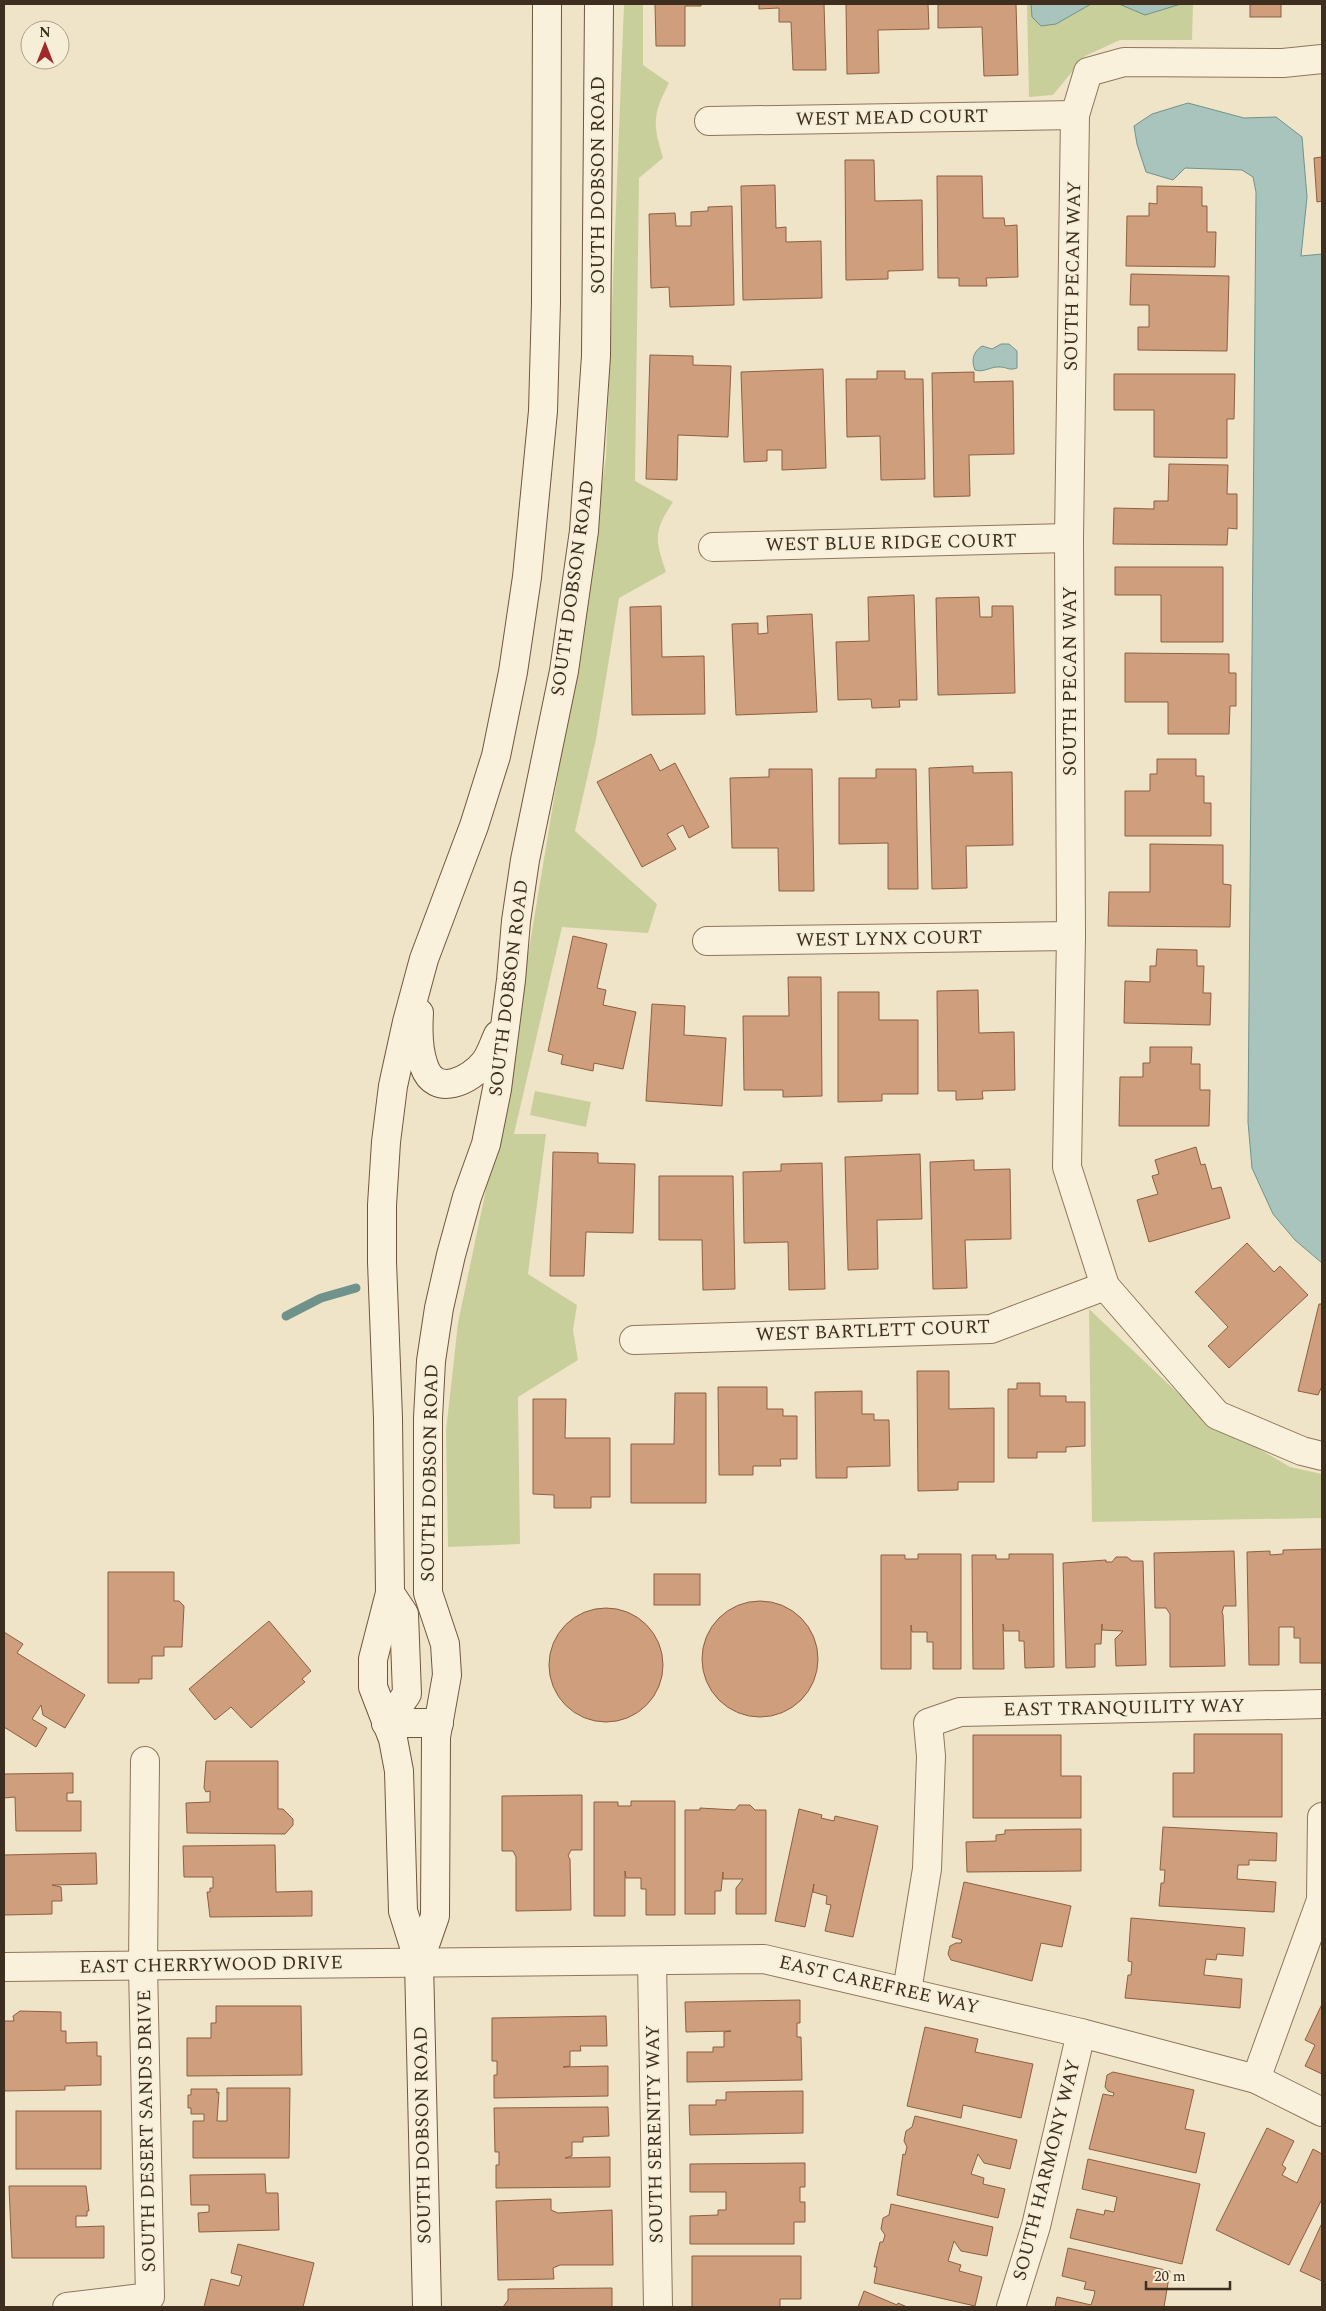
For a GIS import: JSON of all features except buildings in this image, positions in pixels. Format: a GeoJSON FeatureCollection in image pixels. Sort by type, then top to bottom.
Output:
{"type":"FeatureCollection","features":[{"type":"Feature","properties":{"kind":"street","name":"SOUTH DOBSON ROAD"},"geometry":{"type":"LineString","coordinates":[[426,2307],[419,1962],[403,1911],[399,1771],[393,1739],[373,1688],[373,1659],[390,1593],[388,1418],[382,1205],[386,1142],[393,1086],[424,959],[474,826],[496,756],[513,672],[526,577],[543,411],[546,303],[546,4]]}},
{"type":"Feature","properties":{"kind":"street","name":"SOUTH DOBSON ROAD"},"geometry":{"type":"LineString","coordinates":[[419,1962],[435,1916],[436,1737],[447,1675],[445,1644],[428,1593],[427,1428],[431,1361],[439,1308],[451,1255],[467,1197],[486,1144],[497,1089],[511,980],[516,921],[525,860],[564,671],[584,531],[596,356],[599,4]]}},
{"type":"Feature","properties":{"kind":"street","name":"SOUTH PECAN WAY"},"geometry":{"type":"LineString","coordinates":[[1105,1286],[1067,1167],[1071,936],[1069,538],[1075,115],[1088,72],[1124,62],[1283,63],[1322,59]]}},
{"type":"Feature","properties":{"kind":"street","name":"WEST MEAD COURT"},"geometry":{"type":"LineString","coordinates":[[709,121],[1075,115]]}},
{"type":"Feature","properties":{"kind":"street","name":"WEST BLUE RIDGE COURT"},"geometry":{"type":"LineString","coordinates":[[713,547],[1069,538]]}},
{"type":"Feature","properties":{"kind":"street","name":"WEST LYNX COURT"},"geometry":{"type":"LineString","coordinates":[[708,941],[1071,936]]}},
{"type":"Feature","properties":{"kind":"street"},"geometry":{"type":"LineString","coordinates":[[424,959],[419,1037],[424,1066],[431,1078],[441,1084],[454,1084],[471,1077],[486,1061],[505,1021]]}},
{"type":"Feature","properties":{"kind":"street"},"geometry":{"type":"LineString","coordinates":[[1105,1286],[1217,1415],[1302,1451],[1322,1456]]}},
{"type":"Feature","properties":{"kind":"street","name":"WEST BARTLETT COURT"},"geometry":{"type":"LineString","coordinates":[[634,1340],[991,1329],[1105,1286]]}},
{"type":"Feature","properties":{"kind":"street"},"geometry":{"type":"LineString","coordinates":[[390,1593],[428,1593]]}},
{"type":"Feature","properties":{"kind":"street","name":"EAST TRANQUILITY WAY"},"geometry":{"type":"LineString","coordinates":[[907,1992],[927,1869],[931,1756],[928,1723],[960,1712],[1322,1704]]}},
{"type":"Feature","properties":{"kind":"street"},"geometry":{"type":"LineString","coordinates":[[386,1723],[439,1723]]}},
{"type":"Feature","properties":{"kind":"street","name":"SOUTH DESERT SANDS DRIVE"},"geometry":{"type":"LineString","coordinates":[[68,2307],[150,2297],[143,1966],[145,1761]]}},
{"type":"Feature","properties":{"kind":"street"},"geometry":{"type":"LineString","coordinates":[[1256,2079],[1321,1900],[1322,1817]]}},
{"type":"Feature","properties":{"kind":"street"},"geometry":{"type":"LineString","coordinates":[[401,1864],[435,1863]]}},
{"type":"Feature","properties":{"kind":"street","name":"EAST CAREFREE WAY"},"geometry":{"type":"LineString","coordinates":[[419,1962],[652,1962],[764,1959],[1081,2033],[1256,2079],[1322,2112]]}},
{"type":"Feature","properties":{"kind":"street","name":"EAST CHERRYWOOD DRIVE"},"geometry":{"type":"LineString","coordinates":[[4,1967],[419,1962]]}},
{"type":"Feature","properties":{"kind":"street","name":"SOUTH SERENITY WAY"},"geometry":{"type":"LineString","coordinates":[[652,1962],[658,2307]]}},
{"type":"Feature","properties":{"kind":"street","name":"SOUTH HARMONY WAY"},"geometry":{"type":"LineString","coordinates":[[1011,2307],[1036,2226],[1081,2033]]}},
{"type":"Feature","properties":{"kind":"green space"},"geometry":{"type":"Polygon","coordinates":[[[624,4],[643,4],[643,65],[669,83],[659,104],[656,120],[657,137],[663,158],[639,178],[635,481],[673,502],[662,521],[658,536],[658,543],[666,572],[619,598],[596,739],[575,831],[657,904],[648,933],[562,927],[514,1134],[546,1134],[528,1274],[577,1305],[573,1330],[578,1360],[518,1397],[520,1544],[448,1547],[446,1431],[458,1323],[501,1118],[572,690],[606,457],[624,4]]]}},
{"type":"Feature","properties":{"kind":"green space"},"geometry":{"type":"Polygon","coordinates":[[[1027,4],[1193,4],[1192,40],[1120,40],[1085,56],[1053,95],[1029,97],[1027,4]]]}},
{"type":"Feature","properties":{"kind":"green space"},"geometry":{"type":"Polygon","coordinates":[[[535,1091],[591,1102],[586,1127],[530,1115],[535,1091]]]}},
{"type":"Feature","properties":{"kind":"green space"},"geometry":{"type":"Polygon","coordinates":[[[1089,1309],[1201,1415],[1290,1467],[1322,1474],[1322,1518],[1092,1522],[1089,1309]]]}},
{"type":"Feature","properties":{"kind":"water"},"geometry":{"type":"Polygon","coordinates":[[[1031,4],[1091,4],[1056,24],[1041,26],[1032,17],[1031,4]]]}},
{"type":"Feature","properties":{"kind":"water"},"geometry":{"type":"Polygon","coordinates":[[[1119,4],[1181,4],[1145,15],[1119,4]]]}},
{"type":"Feature","properties":{"kind":"water"},"geometry":{"type":"Polygon","coordinates":[[[1188,103],[1244,118],[1276,117],[1302,137],[1307,197],[1301,256],[1322,254],[1322,1263],[1295,1240],[1273,1214],[1252,1168],[1248,1122],[1256,192],[1253,177],[1242,170],[1185,168],[1173,180],[1146,172],[1137,144],[1134,126],[1152,114],[1188,103]]]}},
{"type":"Feature","properties":{"kind":"water"},"geometry":{"type":"Polygon","coordinates":[[[1001,344],[1009,344],[1017,351],[1017,368],[997,367],[981,371],[975,370],[974,357],[979,348],[982,346],[992,349],[1001,344]]]}},
{"type":"Feature","properties":{"kind":"waterway"},"geometry":{"type":"LineString","coordinates":[[286,1316],[321,1298],[356,1288]]}}]}
